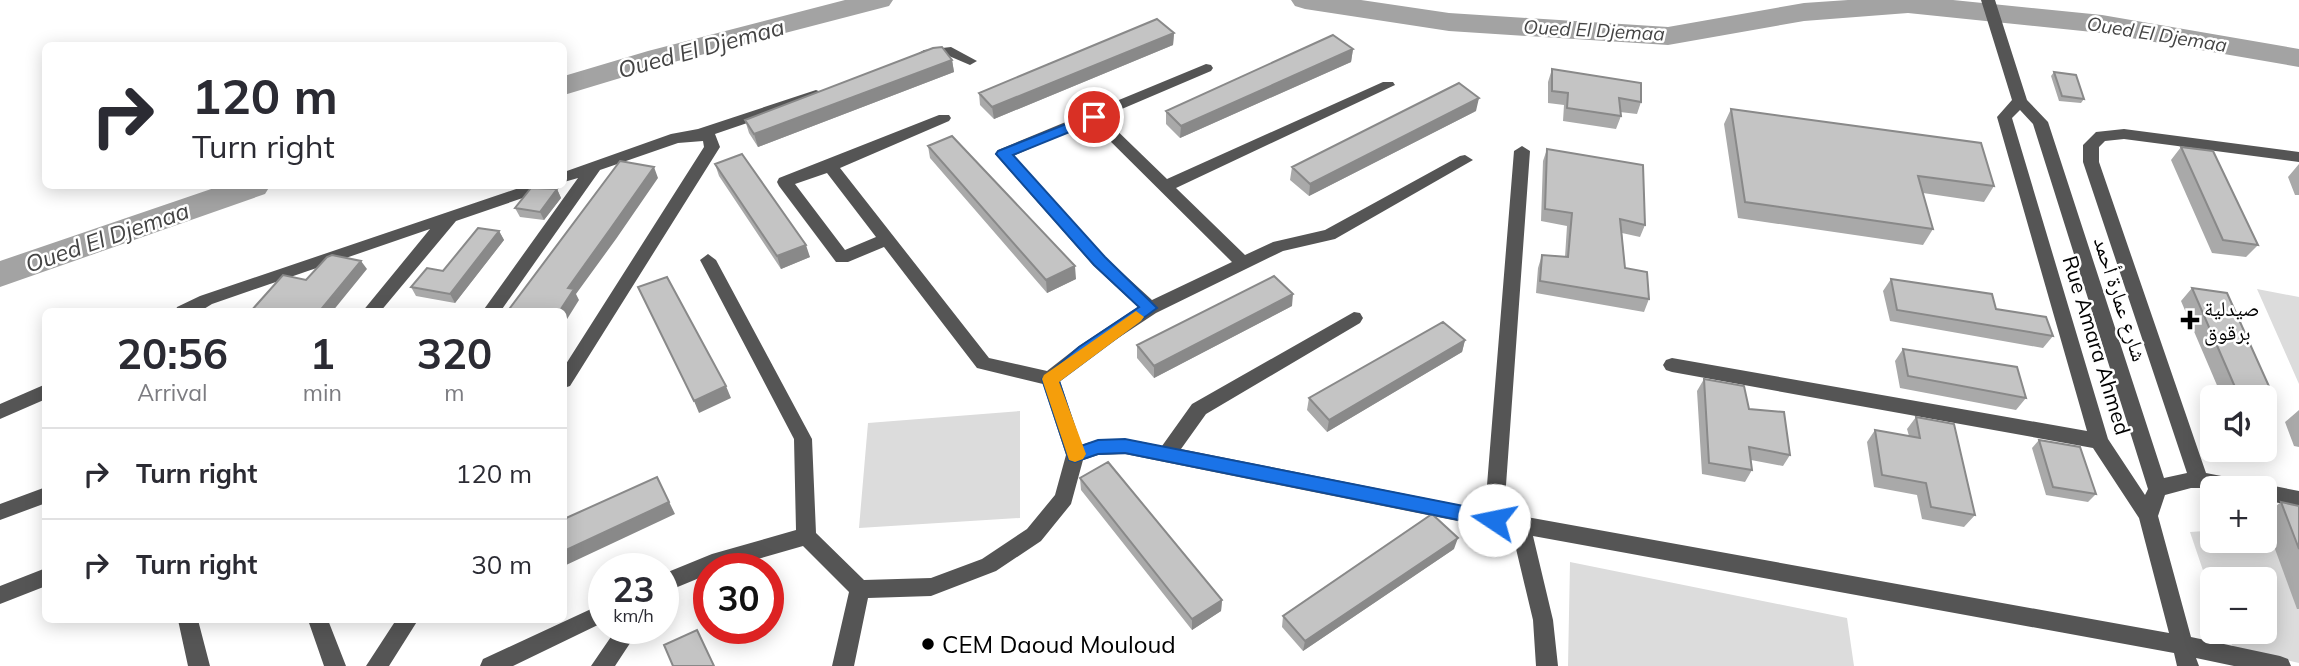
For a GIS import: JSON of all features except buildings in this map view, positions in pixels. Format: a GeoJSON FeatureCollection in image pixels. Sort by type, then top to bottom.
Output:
{"type":"FeatureCollection","features":[{"type":"Feature","properties":{"kind":"street"},"geometry":{"type":"LineString","coordinates":[[1988,0],[2014,75],[2020,101]]}},
{"type":"Feature","properties":{"kind":"street"},"geometry":{"type":"LineString","coordinates":[[908,60],[920,55],[951,51],[970,61]]}},
{"type":"Feature","properties":{"kind":"street"},"geometry":{"type":"LineString","coordinates":[[1150,308],[1099,261],[1003,154],[1206,68]]}},
{"type":"Feature","properties":{"kind":"street"},"geometry":{"type":"LineString","coordinates":[[1164,187],[1388,85]]}},
{"type":"Feature","properties":{"kind":"street"},"geometry":{"type":"LineString","coordinates":[[567,176],[827,90]]}},
{"type":"Feature","properties":{"kind":"street","name":"Rue Amara Ahmed"},"geometry":{"type":"LineString","coordinates":[[2020,101],[2004,117],[2099,441],[2148,516],[2188,666]]}},
{"type":"Feature","properties":{"kind":"street","name":"شارع عمارة أحمد"},"geometry":{"type":"LineString","coordinates":[[2020,101],[2040,122],[2158,489]]}},
{"type":"Feature","properties":{"kind":"street"},"geometry":{"type":"LineString","coordinates":[[1094,117],[1242,262]]}},
{"type":"Feature","properties":{"kind":"street"},"geometry":{"type":"LineString","coordinates":[[888,239],[842,258],[785,182],[944,118]]}},
{"type":"Feature","properties":{"kind":"street"},"geometry":{"type":"LineString","coordinates":[[567,376],[712,147],[710,138],[700,134]]}},
{"type":"Feature","properties":{"kind":"street"},"geometry":{"type":"LineString","coordinates":[[2148,516],[2158,489],[2176,480],[2199,479],[2091,162],[2091,145],[2101,136],[2124,134],[2299,157]]}},
{"type":"Feature","properties":{"kind":"street"},"geometry":{"type":"LineString","coordinates":[[1494,520],[1522,151]]}},
{"type":"Feature","properties":{"kind":"street"},"geometry":{"type":"LineString","coordinates":[[1050,379],[1085,351],[1150,308],[1279,246],[1329,235],[1465,160]]}},
{"type":"Feature","properties":{"kind":"street"},"geometry":{"type":"LineString","coordinates":[[830,166],[983,363],[1050,379]]}},
{"type":"Feature","properties":{"kind":"street"},"geometry":{"type":"LineString","coordinates":[[493,308],[594,167]]}},
{"type":"Feature","properties":{"kind":"street"},"geometry":{"type":"LineString","coordinates":[[191,308],[206,300],[531,189]]}},
{"type":"Feature","properties":{"kind":"street"},"geometry":{"type":"LineString","coordinates":[[373,308],[450,217]]}},
{"type":"Feature","properties":{"kind":"street"},"geometry":{"type":"LineString","coordinates":[[708,260],[803,439],[806,536],[860,589],[931,587],[989,565],[1034,535],[1064,498],[1075,455],[1050,379]]}},
{"type":"Feature","properties":{"kind":"street"},"geometry":{"type":"LineString","coordinates":[[1167,454],[1199,408],[1354,318]]}},
{"type":"Feature","properties":{"kind":"street"},"geometry":{"type":"LineString","coordinates":[[1672,365],[2099,441]]}},
{"type":"Feature","properties":{"kind":"street"},"geometry":{"type":"LineString","coordinates":[[0,412],[42,392]]}},
{"type":"Feature","properties":{"kind":"street"},"geometry":{"type":"LineString","coordinates":[[1075,455],[1098,447],[1125,446],[1520,525],[2182,645],[2280,666]]}},
{"type":"Feature","properties":{"kind":"street"},"geometry":{"type":"LineString","coordinates":[[2277,495],[2299,499]]}},
{"type":"Feature","properties":{"kind":"street"},"geometry":{"type":"LineString","coordinates":[[0,512],[42,496]]}},
{"type":"Feature","properties":{"kind":"street"},"geometry":{"type":"LineString","coordinates":[[1520,525],[1542,620],[1547,666]]}},
{"type":"Feature","properties":{"kind":"street"},"geometry":{"type":"LineString","coordinates":[[679,577],[712,563],[806,536]]}},
{"type":"Feature","properties":{"kind":"street"},"geometry":{"type":"LineString","coordinates":[[0,595],[42,579]]}},
{"type":"Feature","properties":{"kind":"street"},"geometry":{"type":"LineString","coordinates":[[843,666],[860,589]]}},
{"type":"Feature","properties":{"kind":"street"},"geometry":{"type":"LineString","coordinates":[[491,666],[588,620]]}},
{"type":"Feature","properties":{"kind":"street"},"geometry":{"type":"LineString","coordinates":[[189,623],[199,666]]}},
{"type":"Feature","properties":{"kind":"street"},"geometry":{"type":"LineString","coordinates":[[319,623],[335,666]]}},
{"type":"Feature","properties":{"kind":"street"},"geometry":{"type":"LineString","coordinates":[[377,666],[406,623]]}},
{"type":"Feature","properties":{"kind":"street"},"geometry":{"type":"LineString","coordinates":[[602,666],[618,644]]}},
{"type":"Feature","properties":{"kind":"shaded area"},"geometry":{"type":"Polygon","coordinates":[[[2257,289],[2299,297],[2299,384],[2257,289]]]}},
{"type":"Feature","properties":{"kind":"shaded area"},"geometry":{"type":"Polygon","coordinates":[[[1020,411],[1020,518],[859,528],[868,423],[1020,411]]]}},
{"type":"Feature","properties":{"kind":"shaded area"},"geometry":{"type":"Polygon","coordinates":[[[2277,518],[2299,523],[2299,663],[2234,648],[2232,644],[2277,644],[2277,567],[2202,567],[2190,532],[2200,531],[2200,553],[2277,553],[2277,518]]]}},
{"type":"Feature","properties":{"kind":"shaded area"},"geometry":{"type":"Polygon","coordinates":[[[1570,562],[1847,618],[1854,666],[1568,666],[1570,562]]]}},
{"type":"Feature","properties":{"kind":"waterway","name":"Oued El Djemaa"},"geometry":{"type":"LineString","coordinates":[[567,85],[659,57],[879,0]]}},
{"type":"Feature","properties":{"kind":"waterway","name":"Oued El Djemaa"},"geometry":{"type":"LineString","coordinates":[[1305,0],[1449,22],[1668,36],[1804,12],[1908,4],[2102,24],[2299,58]]}},
{"type":"Feature","properties":{"kind":"waterway","name":"Oued El Djemaa"},"geometry":{"type":"LineString","coordinates":[[0,274],[244,189]]}},
{"type":"Feature","properties":{"kind":"slow traffic"},"geometry":{"type":"LineString","coordinates":[[1077,454],[1075,455],[1050,379],[1085,351],[1136,317]]}},
{"type":"Feature","properties":{"kind":"place","name":"صيدلية برقوق"},"geometry":{"type":"Point","coordinates":[2190,320]}},
{"type":"Feature","properties":{"kind":"place","name":"CEM Daoud Mouloud"},"geometry":{"type":"Point","coordinates":[928,644]}},
{"type":"Feature","properties":{"kind":"route"},"geometry":{"type":"LineString","coordinates":[[1094,117],[1003,154],[1099,261],[1150,308],[1085,351],[1050,379],[1075,455],[1098,447],[1125,446],[1494,520]]}}]}
